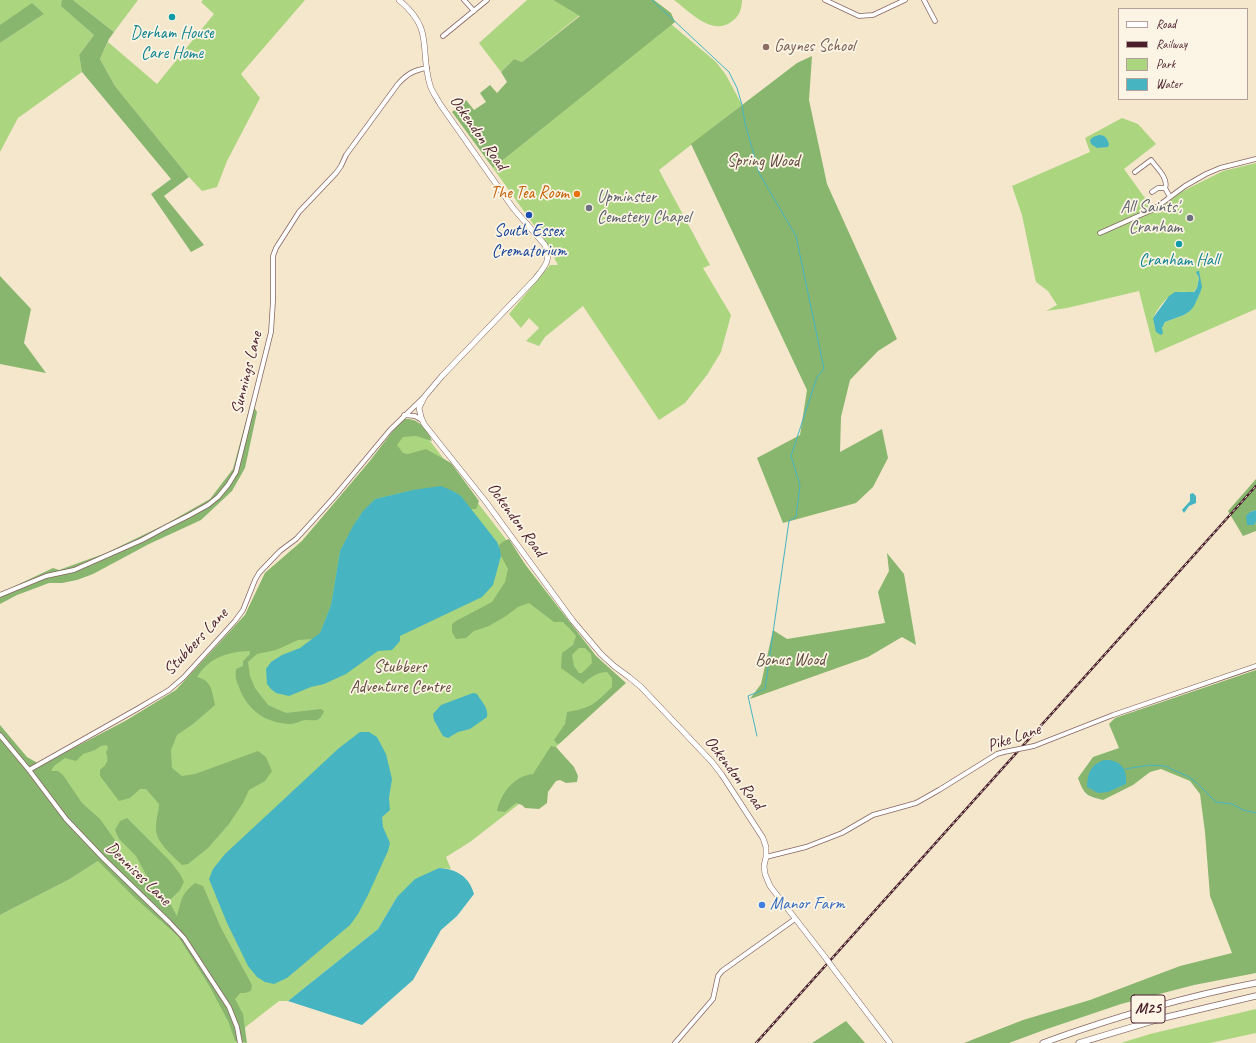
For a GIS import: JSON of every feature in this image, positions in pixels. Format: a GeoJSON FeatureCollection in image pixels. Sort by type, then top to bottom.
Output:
{"type":"FeatureCollection","features":[{"type":"Feature","properties":{"kind":"highway","name":"M25"},"geometry":{"type":"LineString","coordinates":[[1043,1043],[1144,1010],[1256,984]]}},
{"type":"Feature","properties":{"kind":"highway","name":"M25"},"geometry":{"type":"LineString","coordinates":[[1079,1043],[1159,1019],[1256,996]]}},
{"type":"Feature","properties":{"kind":"main road","name":"Ockendon Road"},"geometry":{"type":"LineString","coordinates":[[399,0],[415,16],[422,28],[430,86],[440,104],[514,208],[545,245],[548,257],[548,262],[535,279],[452,365],[421,401],[419,408],[422,420],[486,502],[572,621],[601,654],[641,687],[712,762],[722,775],[763,838],[766,847],[764,866],[765,874],[770,886],[890,1043]]}},
{"type":"Feature","properties":{"kind":"street"},"geometry":{"type":"LineString","coordinates":[[464,0],[474,12]]}},
{"type":"Feature","properties":{"kind":"street"},"geometry":{"type":"LineString","coordinates":[[443,36],[488,0]]}},
{"type":"Feature","properties":{"kind":"street"},"geometry":{"type":"LineString","coordinates":[[825,0],[859,16],[873,15],[905,0]]}},
{"type":"Feature","properties":{"kind":"street"},"geometry":{"type":"LineString","coordinates":[[925,0],[935,21]]}},
{"type":"Feature","properties":{"kind":"street","name":"Sunnings Lane"},"geometry":{"type":"LineString","coordinates":[[0,595],[46,576],[74,570],[142,540],[208,505],[218,497],[228,485],[236,472],[272,332],[273,256],[276,248],[299,212],[336,173],[346,155],[398,84],[407,75],[416,70],[427,68]]}},
{"type":"Feature","properties":{"kind":"street"},"geometry":{"type":"LineString","coordinates":[[1100,233],[1154,209],[1185,186],[1206,174],[1220,168],[1256,159]]}},
{"type":"Feature","properties":{"kind":"street"},"geometry":{"type":"LineString","coordinates":[[1135,172],[1151,160],[1165,180],[1165,188],[1170,197]]}},
{"type":"Feature","properties":{"kind":"street"},"geometry":{"type":"LineString","coordinates":[[1152,192],[1158,188],[1165,188]]}},
{"type":"Feature","properties":{"kind":"street","name":"Stubbers Lane"},"geometry":{"type":"LineString","coordinates":[[29,770],[169,690],[184,677],[235,621],[243,610],[259,572],[280,551],[296,539],[335,496],[390,430],[425,396]]}},
{"type":"Feature","properties":{"kind":"street"},"geometry":{"type":"LineString","coordinates":[[404,415],[415,416],[422,420]]}},
{"type":"Feature","properties":{"kind":"street","name":"Pike Lane"},"geometry":{"type":"LineString","coordinates":[[766,856],[806,847],[842,833],[874,816],[916,803],[997,754],[1034,746],[1113,715],[1256,666]]}},
{"type":"Feature","properties":{"kind":"street","name":"Dennises Lane"},"geometry":{"type":"LineString","coordinates":[[0,735],[71,824],[102,858],[170,922],[184,938],[229,1007],[237,1027],[240,1043]]}},
{"type":"Feature","properties":{"kind":"street"},"geometry":{"type":"LineString","coordinates":[[675,1043],[712,999],[718,976],[722,971],[795,918]]}},
{"type":"Feature","properties":{"kind":"green space"},"geometry":{"type":"Polygon","coordinates":[[[0,0],[63,0],[63,7],[94,35],[79,55],[82,72],[18,118],[0,152],[0,43],[44,14],[0,26],[0,0]]]}},
{"type":"Feature","properties":{"kind":"green space"},"geometry":{"type":"Polygon","coordinates":[[[62,0],[73,0],[114,32],[109,39],[100,59],[115,86],[189,177],[164,196],[204,245],[191,252],[151,194],[171,179],[82,72],[79,55],[94,35],[61,6],[62,0]]]}},
{"type":"Feature","properties":{"kind":"green space"},"geometry":{"type":"Polygon","coordinates":[[[73,0],[138,0],[114,32],[73,0]]]}},
{"type":"Feature","properties":{"kind":"green space"},"geometry":{"type":"Polygon","coordinates":[[[203,0],[305,0],[241,74],[260,98],[227,161],[217,187],[202,191],[115,86],[100,59],[108,42],[157,84],[214,14],[201,2],[203,0]]]}},
{"type":"Feature","properties":{"kind":"green space"},"geometry":{"type":"Polygon","coordinates":[[[527,0],[553,0],[580,15],[522,62],[514,59],[501,72],[479,43],[527,0]]]}},
{"type":"Feature","properties":{"kind":"green space"},"geometry":{"type":"Polygon","coordinates":[[[553,0],[654,0],[671,13],[675,22],[493,168],[452,112],[466,100],[474,110],[486,102],[480,93],[490,85],[497,93],[507,82],[501,72],[514,59],[522,62],[580,16],[553,0]]]}},
{"type":"Feature","properties":{"kind":"green space"},"geometry":{"type":"Polygon","coordinates":[[[674,0],[742,0],[741,10],[736,18],[723,26],[716,26],[701,20],[674,0]]]}},
{"type":"Feature","properties":{"kind":"green space"},"geometry":{"type":"Polygon","coordinates":[[[32,3],[44,14],[0,43],[0,25],[32,3]]]}},
{"type":"Feature","properties":{"kind":"green space"},"geometry":{"type":"Polygon","coordinates":[[[671,24],[716,62],[726,75],[742,105],[659,170],[710,265],[703,268],[731,315],[721,352],[707,375],[685,403],[659,420],[583,306],[545,337],[539,346],[526,341],[539,328],[529,318],[521,328],[509,314],[550,265],[558,265],[546,242],[493,168],[671,24]]]}},
{"type":"Feature","properties":{"kind":"green space","name":"Spring Wood"},"geometry":{"type":"Polygon","coordinates":[[[812,56],[809,100],[827,184],[897,339],[878,351],[850,380],[841,417],[840,452],[882,429],[888,458],[873,487],[856,503],[783,523],[757,458],[800,435],[807,390],[691,144],[797,63],[812,56]]]}},
{"type":"Feature","properties":{"kind":"green space"},"geometry":{"type":"Polygon","coordinates":[[[1122,118],[1138,124],[1156,144],[1124,169],[1155,212],[1181,192],[1223,171],[1256,163],[1256,309],[1155,353],[1139,291],[1067,308],[1046,311],[1057,305],[1048,291],[1036,282],[1022,215],[1012,186],[1090,152],[1085,138],[1122,118]],[[1199,273],[1197,275],[1199,278],[1197,288],[1193,292],[1180,292],[1171,295],[1161,305],[1153,318],[1162,328],[1165,322],[1184,315],[1190,311],[1200,293],[1199,273]]]}},
{"type":"Feature","properties":{"kind":"green space"},"geometry":{"type":"Polygon","coordinates":[[[0,276],[31,309],[24,343],[46,373],[0,364],[0,276]]]}},
{"type":"Feature","properties":{"kind":"green space"},"geometry":{"type":"Polygon","coordinates":[[[251,402],[257,412],[245,468],[232,491],[201,520],[149,544],[93,574],[77,580],[62,583],[49,583],[17,595],[0,604],[0,593],[53,568],[59,570],[106,553],[166,524],[210,499],[233,469],[251,402]]]}},
{"type":"Feature","properties":{"kind":"green space"},"geometry":{"type":"Polygon","coordinates":[[[405,419],[414,420],[422,425],[428,432],[432,441],[416,436],[403,437],[397,445],[403,453],[408,454],[426,449],[451,463],[479,501],[476,509],[471,509],[461,496],[453,491],[413,490],[375,499],[358,518],[340,551],[331,605],[320,633],[313,639],[298,640],[276,650],[257,654],[248,662],[250,676],[255,688],[268,705],[286,713],[321,709],[324,711],[319,719],[305,720],[292,724],[281,723],[265,718],[252,709],[242,695],[236,678],[236,669],[243,666],[243,661],[250,654],[250,651],[227,654],[213,660],[202,670],[197,677],[206,681],[210,687],[215,705],[193,724],[177,735],[171,750],[172,768],[182,776],[195,774],[258,751],[266,757],[272,771],[265,781],[249,790],[243,803],[229,824],[208,848],[188,864],[182,865],[169,852],[161,842],[156,832],[159,804],[146,789],[140,789],[130,798],[119,801],[100,776],[100,770],[106,764],[107,760],[107,745],[83,754],[76,761],[65,758],[54,766],[51,771],[58,771],[63,775],[82,803],[100,819],[117,843],[113,852],[127,872],[134,877],[140,877],[150,882],[136,856],[119,839],[115,830],[120,821],[127,818],[170,861],[184,882],[180,890],[171,899],[167,898],[177,916],[184,894],[195,883],[203,886],[221,928],[252,985],[251,991],[240,993],[235,999],[243,1014],[247,1043],[235,1041],[229,1023],[210,987],[178,936],[135,898],[98,861],[70,879],[0,915],[0,725],[27,757],[41,765],[127,720],[176,690],[245,615],[265,573],[302,541],[369,462],[395,428],[405,419]]]}},
{"type":"Feature","properties":{"kind":"green space","name":"Stubbers Adventure Centre"},"geometry":{"type":"Polygon","coordinates":[[[403,423],[420,428],[596,656],[624,682],[556,747],[519,804],[470,842],[446,857],[451,869],[439,868],[397,897],[378,929],[288,1001],[279,1001],[243,1029],[240,1043],[0,1043],[0,915],[70,879],[106,856],[38,771],[176,690],[245,615],[265,573],[302,541],[403,423]]]}},
{"type":"Feature","properties":{"kind":"green space"},"geometry":{"type":"Polygon","coordinates":[[[1256,479],[1256,510],[1250,512],[1254,525],[1256,522],[1256,531],[1243,536],[1228,511],[1256,479]]]}},
{"type":"Feature","properties":{"kind":"green space"},"geometry":{"type":"Polygon","coordinates":[[[509,539],[526,566],[596,656],[626,683],[560,743],[557,744],[554,740],[565,724],[567,712],[587,707],[601,698],[612,687],[612,678],[607,672],[597,674],[583,684],[561,668],[562,653],[573,645],[576,636],[570,629],[563,622],[554,622],[529,603],[518,607],[489,626],[474,631],[466,638],[456,639],[452,632],[452,624],[492,602],[505,582],[508,569],[501,556],[499,545],[509,539]],[[579,648],[572,655],[574,666],[579,673],[582,673],[592,663],[591,654],[585,648],[579,648]]]}},
{"type":"Feature","properties":{"kind":"green space","name":"Bonus Wood"},"geometry":{"type":"Polygon","coordinates":[[[887,553],[904,574],[916,645],[902,637],[868,657],[750,699],[761,684],[773,630],[787,639],[885,623],[878,592],[889,571],[887,553]]]}},
{"type":"Feature","properties":{"kind":"green space"},"geometry":{"type":"Polygon","coordinates":[[[1256,670],[1256,973],[1194,985],[1121,1004],[1009,1043],[964,1043],[1023,1020],[1090,1000],[1180,966],[1232,953],[1210,896],[1205,832],[1200,794],[1190,781],[1161,769],[1150,772],[1133,785],[1103,800],[1087,794],[1082,788],[1078,778],[1093,757],[1119,748],[1109,724],[1115,718],[1256,670]]]}},
{"type":"Feature","properties":{"kind":"green space"},"geometry":{"type":"Polygon","coordinates":[[[551,746],[556,747],[574,767],[578,776],[577,782],[566,783],[560,780],[556,781],[548,792],[547,803],[539,809],[525,808],[516,803],[505,812],[497,811],[499,804],[509,786],[526,775],[533,774],[551,746]]]}},
{"type":"Feature","properties":{"kind":"green space"},"geometry":{"type":"Polygon","coordinates":[[[1256,1009],[1256,1033],[1210,1043],[1121,1043],[1150,1034],[1256,1009]]]}},
{"type":"Feature","properties":{"kind":"green space"},"geometry":{"type":"Polygon","coordinates":[[[846,1021],[865,1043],[812,1043],[846,1021]]]}},
{"type":"Feature","properties":{"kind":"water"},"geometry":{"type":"Polygon","coordinates":[[[1099,135],[1104,136],[1107,139],[1109,144],[1108,147],[1097,148],[1091,144],[1090,140],[1099,135]]]}},
{"type":"Feature","properties":{"kind":"water"},"geometry":{"type":"Polygon","coordinates":[[[1198,271],[1202,287],[1194,306],[1184,315],[1165,322],[1162,328],[1163,333],[1161,335],[1156,332],[1153,318],[1169,296],[1175,292],[1194,292],[1197,288],[1199,278],[1196,272],[1198,271]]]}},
{"type":"Feature","properties":{"kind":"water"},"geometry":{"type":"Polygon","coordinates":[[[441,486],[461,496],[497,542],[501,556],[493,585],[482,597],[400,636],[400,641],[392,650],[378,651],[346,674],[324,684],[311,687],[289,696],[276,693],[271,689],[267,684],[266,669],[271,662],[282,655],[300,648],[320,633],[331,605],[340,551],[363,511],[375,499],[413,490],[441,486]]]}},
{"type":"Feature","properties":{"kind":"water"},"geometry":{"type":"Polygon","coordinates":[[[1193,493],[1196,496],[1196,503],[1189,506],[1184,513],[1182,510],[1190,501],[1190,494],[1193,493]]]}},
{"type":"Feature","properties":{"kind":"water"},"geometry":{"type":"Polygon","coordinates":[[[1256,510],[1256,522],[1254,525],[1247,525],[1246,516],[1250,512],[1256,510]]]}},
{"type":"Feature","properties":{"kind":"water"},"geometry":{"type":"Polygon","coordinates":[[[473,693],[477,694],[484,705],[487,711],[487,717],[470,729],[458,732],[448,738],[443,736],[434,720],[433,714],[441,705],[473,693]]]}},
{"type":"Feature","properties":{"kind":"water"},"geometry":{"type":"Polygon","coordinates":[[[360,732],[369,732],[377,737],[386,754],[392,779],[389,798],[390,810],[382,817],[383,827],[390,843],[388,851],[368,895],[358,914],[350,925],[287,978],[274,984],[265,982],[257,977],[248,966],[227,923],[209,879],[213,869],[225,854],[339,748],[360,732]]]}},
{"type":"Feature","properties":{"kind":"water"},"geometry":{"type":"Polygon","coordinates":[[[1104,760],[1114,761],[1124,769],[1126,773],[1126,784],[1108,792],[1098,793],[1087,787],[1088,778],[1093,767],[1104,760]]]}},
{"type":"Feature","properties":{"kind":"water"},"geometry":{"type":"Polygon","coordinates":[[[439,868],[451,870],[461,875],[469,882],[474,894],[457,916],[441,930],[413,980],[362,1025],[288,1001],[378,929],[397,897],[415,879],[439,868]]]}},
{"type":"Feature","properties":{"kind":"waterway"},"geometry":{"type":"LineString","coordinates":[[652,0],[729,72],[737,88],[759,173],[796,236],[824,369],[817,377],[791,456],[800,485],[796,517],[789,521],[765,689],[748,696],[757,736]]}},
{"type":"Feature","properties":{"kind":"waterway"},"geometry":{"type":"LineString","coordinates":[[1125,769],[1150,765],[1165,766],[1189,777],[1216,802],[1232,804],[1243,810],[1256,813]]}},
{"type":"Feature","properties":{"kind":"railway"},"geometry":{"type":"LineString","coordinates":[[756,1043],[1256,486]]}},
{"type":"Feature","properties":{"kind":"place","name":"Derham House Care Home"},"geometry":{"type":"Point","coordinates":[172,17]}},
{"type":"Feature","properties":{"kind":"place","name":"Gaynes School"},"geometry":{"type":"Point","coordinates":[766,47]}},
{"type":"Feature","properties":{"kind":"place","name":"The Tea Room"},"geometry":{"type":"Point","coordinates":[577,194]}},
{"type":"Feature","properties":{"kind":"place","name":"Upminster Cemetery Chapel"},"geometry":{"type":"Point","coordinates":[589,208]}},
{"type":"Feature","properties":{"kind":"place","name":"South Essex Crematorium"},"geometry":{"type":"Point","coordinates":[529,215]}},
{"type":"Feature","properties":{"kind":"place","name":"All Saints', Cranham"},"geometry":{"type":"Point","coordinates":[1190,218]}},
{"type":"Feature","properties":{"kind":"place","name":"Cranham Hall"},"geometry":{"type":"Point","coordinates":[1179,244]}},
{"type":"Feature","properties":{"kind":"place","name":"Manor Farm"},"geometry":{"type":"Point","coordinates":[762,905]}}]}
